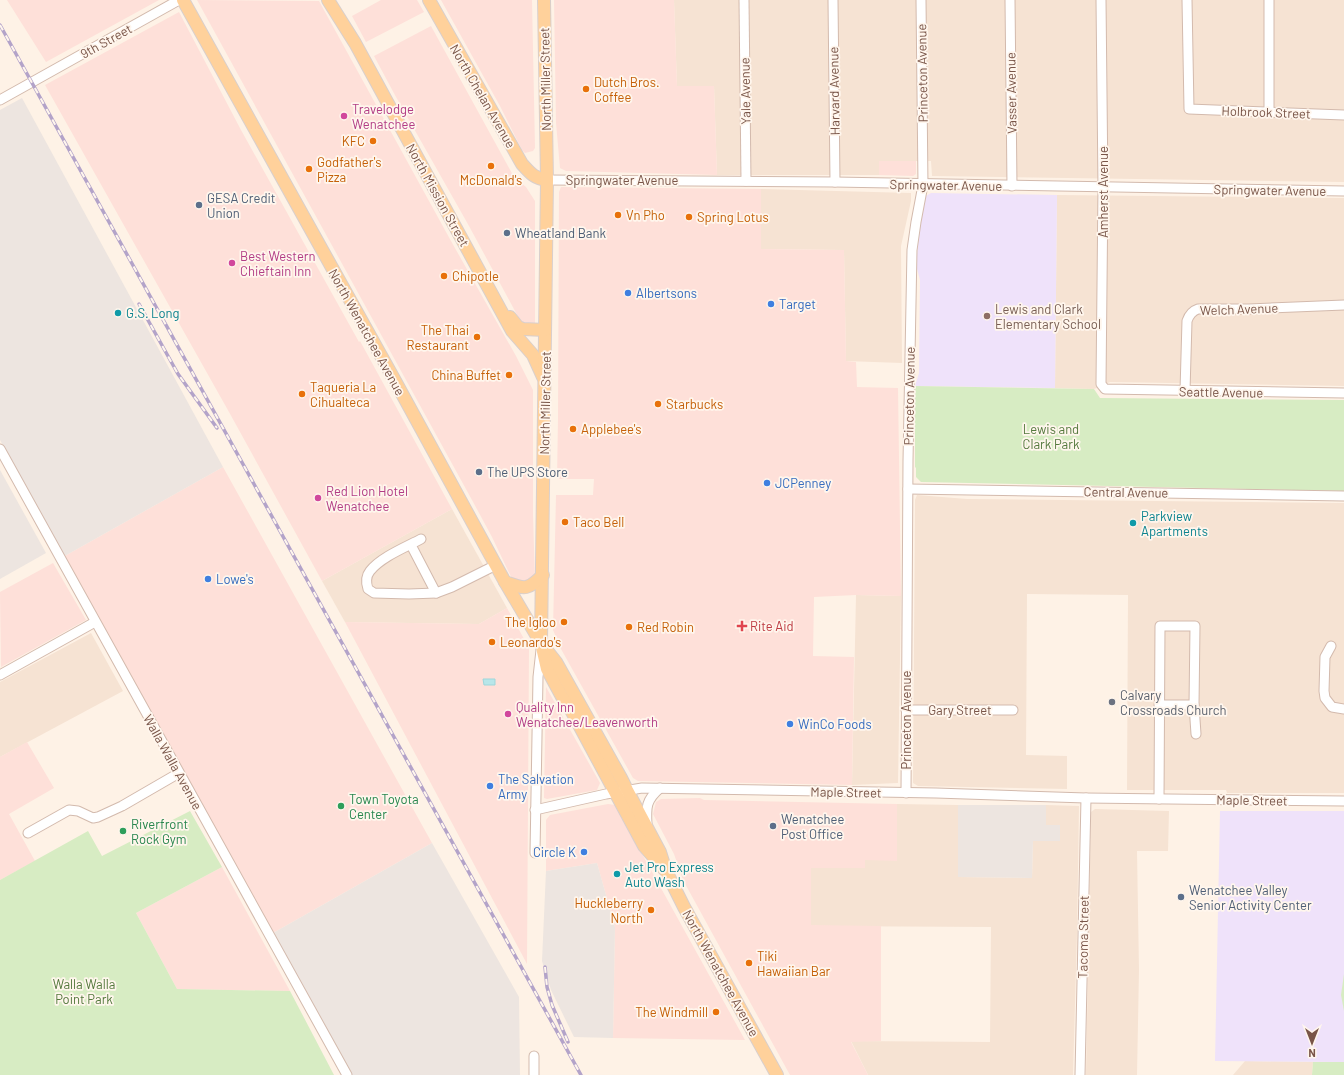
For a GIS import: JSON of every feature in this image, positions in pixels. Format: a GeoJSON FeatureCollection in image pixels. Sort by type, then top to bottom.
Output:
{"type":"FeatureCollection","features":[{"type":"Feature","properties":{"kind":"main road","name":"North Wenatchee Avenue"},"geometry":{"type":"LineString","coordinates":[[183,0],[505,582],[541,643],[547,669],[561,695],[621,791],[648,828],[660,852],[666,871],[687,913],[777,1075]]}},
{"type":"Feature","properties":{"kind":"main road","name":"North Mission Street"},"geometry":{"type":"LineString","coordinates":[[328,0],[355,43],[512,331],[533,355],[545,382]]}},
{"type":"Feature","properties":{"kind":"main road","name":"North Chelan Avenue"},"geometry":{"type":"LineString","coordinates":[[429,0],[522,164],[531,175],[539,179],[547,180]]}},
{"type":"Feature","properties":{"kind":"main road","name":"North Miller Street"},"geometry":{"type":"LineString","coordinates":[[541,643],[547,180],[544,0]]}},
{"type":"Feature","properties":{"kind":"main road","name":"North Mission Street"},"geometry":{"type":"LineString","coordinates":[[500,307],[518,327],[523,329],[545,330]]}},
{"type":"Feature","properties":{"kind":"main road"},"geometry":{"type":"LineString","coordinates":[[505,582],[525,588],[532,585],[543,575]]}},
{"type":"Feature","properties":{"kind":"main road","name":"North Wenatchee Avenue"},"geometry":{"type":"LineString","coordinates":[[621,791],[644,846],[666,871]]}},
{"type":"Feature","properties":{"kind":"street","name":"9th Street"},"geometry":{"type":"LineString","coordinates":[[0,100],[180,0]]}},
{"type":"Feature","properties":{"kind":"street","name":"Yale Avenue"},"geometry":{"type":"LineString","coordinates":[[744,0],[746,181]]}},
{"type":"Feature","properties":{"kind":"street","name":"Harvard Avenue"},"geometry":{"type":"LineString","coordinates":[[833,0],[835,182]]}},
{"type":"Feature","properties":{"kind":"street","name":"Princeton Avenue"},"geometry":{"type":"LineString","coordinates":[[906,793],[908,489],[912,250],[923,185],[921,0]]}},
{"type":"Feature","properties":{"kind":"street","name":"Vasser Avenue"},"geometry":{"type":"LineString","coordinates":[[1010,0],[1012,186]]}},
{"type":"Feature","properties":{"kind":"street","name":"Amherst Avenue"},"geometry":{"type":"LineString","coordinates":[[1101,384],[1103,187],[1102,0]]}},
{"type":"Feature","properties":{"kind":"street","name":"Holbrook Street"},"geometry":{"type":"LineString","coordinates":[[1187,0],[1189,109],[1344,115]]}},
{"type":"Feature","properties":{"kind":"street"},"geometry":{"type":"LineString","coordinates":[[1269,0],[1269,111]]}},
{"type":"Feature","properties":{"kind":"street","name":"Springwater Avenue"},"geometry":{"type":"LineString","coordinates":[[547,180],[835,182],[923,185],[1344,191]]}},
{"type":"Feature","properties":{"kind":"street","name":"Welch Avenue"},"geometry":{"type":"LineString","coordinates":[[1185,392],[1187,321],[1193,311],[1198,309],[1249,309],[1344,305]]}},
{"type":"Feature","properties":{"kind":"street","name":"Seattle Avenue"},"geometry":{"type":"LineString","coordinates":[[1101,384],[1106,390],[1344,394]]}},
{"type":"Feature","properties":{"kind":"street","name":"Walla Walla Avenue"},"geometry":{"type":"LineString","coordinates":[[0,449],[347,1075]]}},
{"type":"Feature","properties":{"kind":"street","name":"Central Avenue"},"geometry":{"type":"LineString","coordinates":[[908,489],[1344,496]]}},
{"type":"Feature","properties":{"kind":"street"},"geometry":{"type":"LineString","coordinates":[[421,539],[384,560],[370,571],[367,580],[368,589],[374,593],[436,593],[452,587],[496,565]]}},
{"type":"Feature","properties":{"kind":"street"},"geometry":{"type":"LineString","coordinates":[[411,545],[436,593]]}},
{"type":"Feature","properties":{"kind":"street"},"geometry":{"type":"LineString","coordinates":[[0,675],[95,622]]}},
{"type":"Feature","properties":{"kind":"street"},"geometry":{"type":"LineString","coordinates":[[1159,799],[1160,626],[1195,626],[1194,705],[1196,734]]}},
{"type":"Feature","properties":{"kind":"street","name":"North Miller Street"},"geometry":{"type":"LineString","coordinates":[[535,853],[538,677],[541,643]]}},
{"type":"Feature","properties":{"kind":"street"},"geometry":{"type":"LineString","coordinates":[[1331,646],[1325,657],[1325,698],[1332,707],[1344,709]]}},
{"type":"Feature","properties":{"kind":"street"},"geometry":{"type":"LineString","coordinates":[[1159,705],[1194,705]]}},
{"type":"Feature","properties":{"kind":"street","name":"Gary Street"},"geometry":{"type":"LineString","coordinates":[[906,710],[1014,710]]}},
{"type":"Feature","properties":{"kind":"street"},"geometry":{"type":"LineString","coordinates":[[28,833],[69,810],[78,810],[92,818],[98,817],[122,806],[179,773]]}},
{"type":"Feature","properties":{"kind":"street","name":"Maple Street"},"geometry":{"type":"LineString","coordinates":[[535,810],[621,791],[642,788],[1086,798],[1344,801]]}},
{"type":"Feature","properties":{"kind":"street"},"geometry":{"type":"LineString","coordinates":[[648,828],[646,810],[648,803],[651,796],[660,788]]}},
{"type":"Feature","properties":{"kind":"street","name":"Tacoma Street"},"geometry":{"type":"LineString","coordinates":[[1080,1075],[1086,798]]}},
{"type":"Feature","properties":{"kind":"street"},"geometry":{"type":"LineString","coordinates":[[534,1056],[534,1075]]}},
{"type":"Feature","properties":{"kind":"shaded area"},"geometry":{"type":"Polygon","coordinates":[[[7,0],[159,0],[46,62],[7,0]]]}},
{"type":"Feature","properties":{"kind":"shaded area"},"geometry":{"type":"Polygon","coordinates":[[[197,0],[319,1],[516,356],[533,390],[533,515],[535,581],[514,583],[472,500],[197,0]]]}},
{"type":"Feature","properties":{"kind":"shaded area"},"geometry":{"type":"Polygon","coordinates":[[[381,0],[417,0],[424,12],[366,42],[352,16],[381,0]]]}},
{"type":"Feature","properties":{"kind":"shaded area"},"geometry":{"type":"Polygon","coordinates":[[[441,0],[532,0],[535,148],[533,151],[525,153],[522,150],[500,106],[441,0]]]}},
{"type":"Feature","properties":{"kind":"shaded area"},"geometry":{"type":"Polygon","coordinates":[[[554,0],[674,0],[677,86],[714,86],[717,175],[566,171],[560,168],[556,123],[554,0]]]}},
{"type":"Feature","properties":{"kind":"shaded area"},"geometry":{"type":"Polygon","coordinates":[[[674,0],[1344,0],[1344,182],[932,176],[931,161],[879,161],[879,175],[717,175],[714,86],[677,86],[674,0]]]}},
{"type":"Feature","properties":{"kind":"shaded area"},"geometry":{"type":"Polygon","coordinates":[[[179,12],[241,130],[359,342],[360,341],[452,509],[322,581],[229,412],[45,85],[179,12]]]}},
{"type":"Feature","properties":{"kind":"shaded area"},"geometry":{"type":"Polygon","coordinates":[[[431,26],[514,177],[526,187],[535,201],[535,325],[522,324],[374,56],[431,26]]]}},
{"type":"Feature","properties":{"kind":"shaded area"},"geometry":{"type":"Polygon","coordinates":[[[22,98],[223,467],[63,557],[0,440],[0,110],[22,98]]]}},
{"type":"Feature","properties":{"kind":"shaded area"},"geometry":{"type":"Polygon","coordinates":[[[879,161],[916,161],[916,174],[913,176],[879,175],[879,161]]]}},
{"type":"Feature","properties":{"kind":"shaded area"},"geometry":{"type":"Polygon","coordinates":[[[561,187],[761,189],[761,249],[844,250],[846,361],[856,362],[857,387],[898,388],[901,596],[856,595],[814,597],[813,656],[854,657],[852,785],[638,781],[633,778],[561,649],[553,630],[556,495],[593,495],[594,479],[557,479],[559,192],[561,187]]]}},
{"type":"Feature","properties":{"kind":"shaded area"},"geometry":{"type":"Polygon","coordinates":[[[761,189],[911,193],[911,201],[901,246],[902,363],[846,361],[844,250],[761,249],[761,189]]]}},
{"type":"Feature","properties":{"kind":"shaded area","name":"Lewis and Clark Elementary School"},"geometry":{"type":"Polygon","coordinates":[[[931,193],[1057,195],[1055,388],[915,386],[919,373],[920,280],[916,265],[919,233],[926,196],[931,193]]]}},
{"type":"Feature","properties":{"kind":"shaded area"},"geometry":{"type":"Polygon","coordinates":[[[1057,195],[1344,198],[1344,386],[1110,382],[1094,389],[1055,388],[1057,195]]]}},
{"type":"Feature","properties":{"kind":"shaded area"},"geometry":{"type":"Polygon","coordinates":[[[223,467],[432,843],[273,933],[169,743],[63,557],[223,467]]]}},
{"type":"Feature","properties":{"kind":"shaded area"},"geometry":{"type":"Polygon","coordinates":[[[0,470],[46,553],[0,579],[0,470]]]}},
{"type":"Feature","properties":{"kind":"shaded area"},"geometry":{"type":"Polygon","coordinates":[[[917,495],[967,499],[1344,503],[1344,793],[1227,793],[1226,790],[1127,790],[1128,595],[1027,594],[1026,755],[1067,756],[1067,789],[918,786],[913,783],[915,500],[917,495]]]}},
{"type":"Feature","properties":{"kind":"shaded area"},"geometry":{"type":"Polygon","coordinates":[[[452,509],[507,608],[479,624],[345,622],[322,581],[452,509]]]}},
{"type":"Feature","properties":{"kind":"shaded area"},"geometry":{"type":"Polygon","coordinates":[[[53,563],[86,620],[1,667],[0,592],[53,563]]]}},
{"type":"Feature","properties":{"kind":"shaded area"},"geometry":{"type":"Polygon","coordinates":[[[856,595],[901,596],[898,783],[852,785],[856,595]]]}},
{"type":"Feature","properties":{"kind":"shaded area"},"geometry":{"type":"Polygon","coordinates":[[[507,608],[529,648],[527,964],[345,622],[479,624],[507,608]]]}},
{"type":"Feature","properties":{"kind":"shaded area"},"geometry":{"type":"Polygon","coordinates":[[[91,633],[123,691],[0,757],[0,682],[91,633]]]}},
{"type":"Feature","properties":{"kind":"shaded area"},"geometry":{"type":"Polygon","coordinates":[[[546,687],[600,783],[597,790],[547,799],[544,798],[546,687]]]}},
{"type":"Feature","properties":{"kind":"shaded area"},"geometry":{"type":"Polygon","coordinates":[[[27,742],[54,788],[9,814],[35,861],[0,880],[0,757],[27,742]]]}},
{"type":"Feature","properties":{"kind":"shaded area"},"geometry":{"type":"Polygon","coordinates":[[[700,798],[704,800],[897,804],[897,861],[865,860],[865,868],[811,868],[811,925],[881,926],[881,1041],[851,1042],[868,1075],[790,1075],[683,880],[674,854],[653,814],[656,802],[661,799],[700,798]]]}},
{"type":"Feature","properties":{"kind":"shaded area"},"geometry":{"type":"Polygon","coordinates":[[[608,804],[615,805],[745,1040],[613,1038],[615,927],[597,863],[546,871],[546,820],[550,815],[608,804]]]}},
{"type":"Feature","properties":{"kind":"shaded area"},"geometry":{"type":"Polygon","coordinates":[[[897,804],[958,805],[958,877],[1032,878],[1033,841],[1060,841],[1046,825],[1046,805],[1079,806],[1073,1075],[868,1075],[851,1041],[990,1042],[991,927],[811,926],[811,868],[865,868],[865,860],[897,860],[897,804]]]}},
{"type":"Feature","properties":{"kind":"shaded area"},"geometry":{"type":"Polygon","coordinates":[[[958,805],[1046,805],[1046,825],[1060,825],[1060,841],[1033,841],[1032,878],[958,877],[958,805]]]}},
{"type":"Feature","properties":{"kind":"shaded area"},"geometry":{"type":"Polygon","coordinates":[[[1095,809],[1169,811],[1168,851],[1137,851],[1139,970],[1137,1075],[1086,1075],[1091,812],[1095,809]]]}},
{"type":"Feature","properties":{"kind":"shaded area"},"geometry":{"type":"Polygon","coordinates":[[[1220,811],[1344,811],[1344,1062],[1215,1061],[1220,811]]]}},
{"type":"Feature","properties":{"kind":"shaded area"},"geometry":{"type":"Polygon","coordinates":[[[432,843],[519,997],[520,1075],[351,1075],[273,933],[432,843]]]}},
{"type":"Feature","properties":{"kind":"shaded area"},"geometry":{"type":"Polygon","coordinates":[[[597,863],[615,927],[613,1038],[574,1037],[551,990],[542,961],[546,871],[597,863]]]}},
{"type":"Feature","properties":{"kind":"shaded area"},"geometry":{"type":"Polygon","coordinates":[[[222,867],[290,991],[177,989],[136,913],[222,867]]]}},
{"type":"Feature","properties":{"kind":"shaded area"},"geometry":{"type":"Polygon","coordinates":[[[1245,1061],[1313,1062],[1312,1075],[1233,1075],[1245,1061]]]}},
{"type":"Feature","properties":{"kind":"green space","name":"Lewis and Clark Park"},"geometry":{"type":"Polygon","coordinates":[[[915,386],[1094,389],[1100,398],[1344,400],[1344,491],[921,482],[916,477],[915,467],[915,386]]]}},
{"type":"Feature","properties":{"kind":"green space","name":"Walla Walla Point Park"},"geometry":{"type":"Polygon","coordinates":[[[190,811],[222,867],[136,913],[177,989],[290,991],[334,1075],[0,1075],[0,880],[88,831],[102,856],[190,811]]]}},
{"type":"Feature","properties":{"kind":"green space"},"geometry":{"type":"Polygon","coordinates":[[[1344,974],[1344,1011],[1341,995],[1344,974]]]}},
{"type":"Feature","properties":{"kind":"green space"},"geometry":{"type":"Polygon","coordinates":[[[1313,1062],[1344,1062],[1344,1075],[1312,1075],[1313,1062]]]}},
{"type":"Feature","properties":{"kind":"water"},"geometry":{"type":"Polygon","coordinates":[[[483,679],[495,679],[495,685],[484,685],[483,679]]]}},
{"type":"Feature","properties":{"kind":"railway"},"geometry":{"type":"LineString","coordinates":[[0,25],[581,1075]]}},
{"type":"Feature","properties":{"kind":"railway"},"geometry":{"type":"LineString","coordinates":[[139,304],[178,374],[217,428]]}},
{"type":"Feature","properties":{"kind":"railway"},"geometry":{"type":"LineString","coordinates":[[545,967],[547,987],[552,1005],[568,1042]]}},
{"type":"Feature","properties":{"kind":"place","name":"Dutch Bros. Coffee"},"geometry":{"type":"Point","coordinates":[586,89]}},
{"type":"Feature","properties":{"kind":"place","name":"Travelodge Wenatchee"},"geometry":{"type":"Point","coordinates":[344,116]}},
{"type":"Feature","properties":{"kind":"place","name":"KFC"},"geometry":{"type":"Point","coordinates":[373,141]}},
{"type":"Feature","properties":{"kind":"place","name":"McDonald's"},"geometry":{"type":"Point","coordinates":[491,166]}},
{"type":"Feature","properties":{"kind":"place","name":"Godfather's Pizza"},"geometry":{"type":"Point","coordinates":[309,169]}},
{"type":"Feature","properties":{"kind":"place","name":"GESA Credit Union"},"geometry":{"type":"Point","coordinates":[199,205]}},
{"type":"Feature","properties":{"kind":"place","name":"Vn Pho"},"geometry":{"type":"Point","coordinates":[618,215]}},
{"type":"Feature","properties":{"kind":"place","name":"Spring Lotus"},"geometry":{"type":"Point","coordinates":[689,217]}},
{"type":"Feature","properties":{"kind":"place","name":"Wheatland Bank"},"geometry":{"type":"Point","coordinates":[507,233]}},
{"type":"Feature","properties":{"kind":"place","name":"Best Western Chieftain Inn"},"geometry":{"type":"Point","coordinates":[232,263]}},
{"type":"Feature","properties":{"kind":"place","name":"Chipotle"},"geometry":{"type":"Point","coordinates":[444,276]}},
{"type":"Feature","properties":{"kind":"place","name":"Albertsons"},"geometry":{"type":"Point","coordinates":[628,293]}},
{"type":"Feature","properties":{"kind":"place","name":"Target"},"geometry":{"type":"Point","coordinates":[771,304]}},
{"type":"Feature","properties":{"kind":"place","name":"G.S. Long"},"geometry":{"type":"Point","coordinates":[118,313]}},
{"type":"Feature","properties":{"kind":"place","name":"Lewis and Clark Elementary School"},"geometry":{"type":"Point","coordinates":[987,316]}},
{"type":"Feature","properties":{"kind":"place","name":"The Thai Restaurant"},"geometry":{"type":"Point","coordinates":[477,337]}},
{"type":"Feature","properties":{"kind":"place","name":"China Buffet"},"geometry":{"type":"Point","coordinates":[509,375]}},
{"type":"Feature","properties":{"kind":"place","name":"Taqueria La Cihualteca"},"geometry":{"type":"Point","coordinates":[302,394]}},
{"type":"Feature","properties":{"kind":"place","name":"Starbucks"},"geometry":{"type":"Point","coordinates":[658,404]}},
{"type":"Feature","properties":{"kind":"place","name":"Applebee's"},"geometry":{"type":"Point","coordinates":[573,429]}},
{"type":"Feature","properties":{"kind":"place","name":"The UPS Store"},"geometry":{"type":"Point","coordinates":[479,472]}},
{"type":"Feature","properties":{"kind":"place","name":"JCPenney"},"geometry":{"type":"Point","coordinates":[767,483]}},
{"type":"Feature","properties":{"kind":"place","name":"Red Lion Hotel Wenatchee"},"geometry":{"type":"Point","coordinates":[318,498]}},
{"type":"Feature","properties":{"kind":"place","name":"Taco Bell"},"geometry":{"type":"Point","coordinates":[565,522]}},
{"type":"Feature","properties":{"kind":"place","name":"Parkview Apartments"},"geometry":{"type":"Point","coordinates":[1133,523]}},
{"type":"Feature","properties":{"kind":"place","name":"Lowe's"},"geometry":{"type":"Point","coordinates":[208,579]}},
{"type":"Feature","properties":{"kind":"place","name":"The Igloo"},"geometry":{"type":"Point","coordinates":[564,622]}},
{"type":"Feature","properties":{"kind":"place","name":"Rite Aid"},"geometry":{"type":"Point","coordinates":[742,626]}},
{"type":"Feature","properties":{"kind":"place","name":"Red Robin"},"geometry":{"type":"Point","coordinates":[629,627]}},
{"type":"Feature","properties":{"kind":"place","name":"Leonardo's"},"geometry":{"type":"Point","coordinates":[492,642]}},
{"type":"Feature","properties":{"kind":"place","name":"Calvary Crossroads Church"},"geometry":{"type":"Point","coordinates":[1112,702]}},
{"type":"Feature","properties":{"kind":"place","name":"Quality Inn Wenatchee/Leavenworth"},"geometry":{"type":"Point","coordinates":[508,714]}},
{"type":"Feature","properties":{"kind":"place","name":"WinCo Foods"},"geometry":{"type":"Point","coordinates":[790,724]}},
{"type":"Feature","properties":{"kind":"place","name":"The Salvation Army"},"geometry":{"type":"Point","coordinates":[490,786]}},
{"type":"Feature","properties":{"kind":"place","name":"Town Toyota Center"},"geometry":{"type":"Point","coordinates":[341,806]}},
{"type":"Feature","properties":{"kind":"place","name":"Wenatchee Post Office"},"geometry":{"type":"Point","coordinates":[773,826]}},
{"type":"Feature","properties":{"kind":"place","name":"Riverfront Rock Gym"},"geometry":{"type":"Point","coordinates":[123,831]}},
{"type":"Feature","properties":{"kind":"place","name":"Circle K"},"geometry":{"type":"Point","coordinates":[584,852]}},
{"type":"Feature","properties":{"kind":"place","name":"Jet Pro Express Auto Wash"},"geometry":{"type":"Point","coordinates":[617,874]}},
{"type":"Feature","properties":{"kind":"place","name":"Wenatchee Valley Senior Activity Center"},"geometry":{"type":"Point","coordinates":[1181,897]}},
{"type":"Feature","properties":{"kind":"place","name":"Huckleberry North"},"geometry":{"type":"Point","coordinates":[651,910]}},
{"type":"Feature","properties":{"kind":"place","name":"Tiki Hawaiian Bar"},"geometry":{"type":"Point","coordinates":[749,963]}},
{"type":"Feature","properties":{"kind":"place","name":"The Windmill"},"geometry":{"type":"Point","coordinates":[716,1012]}}]}
